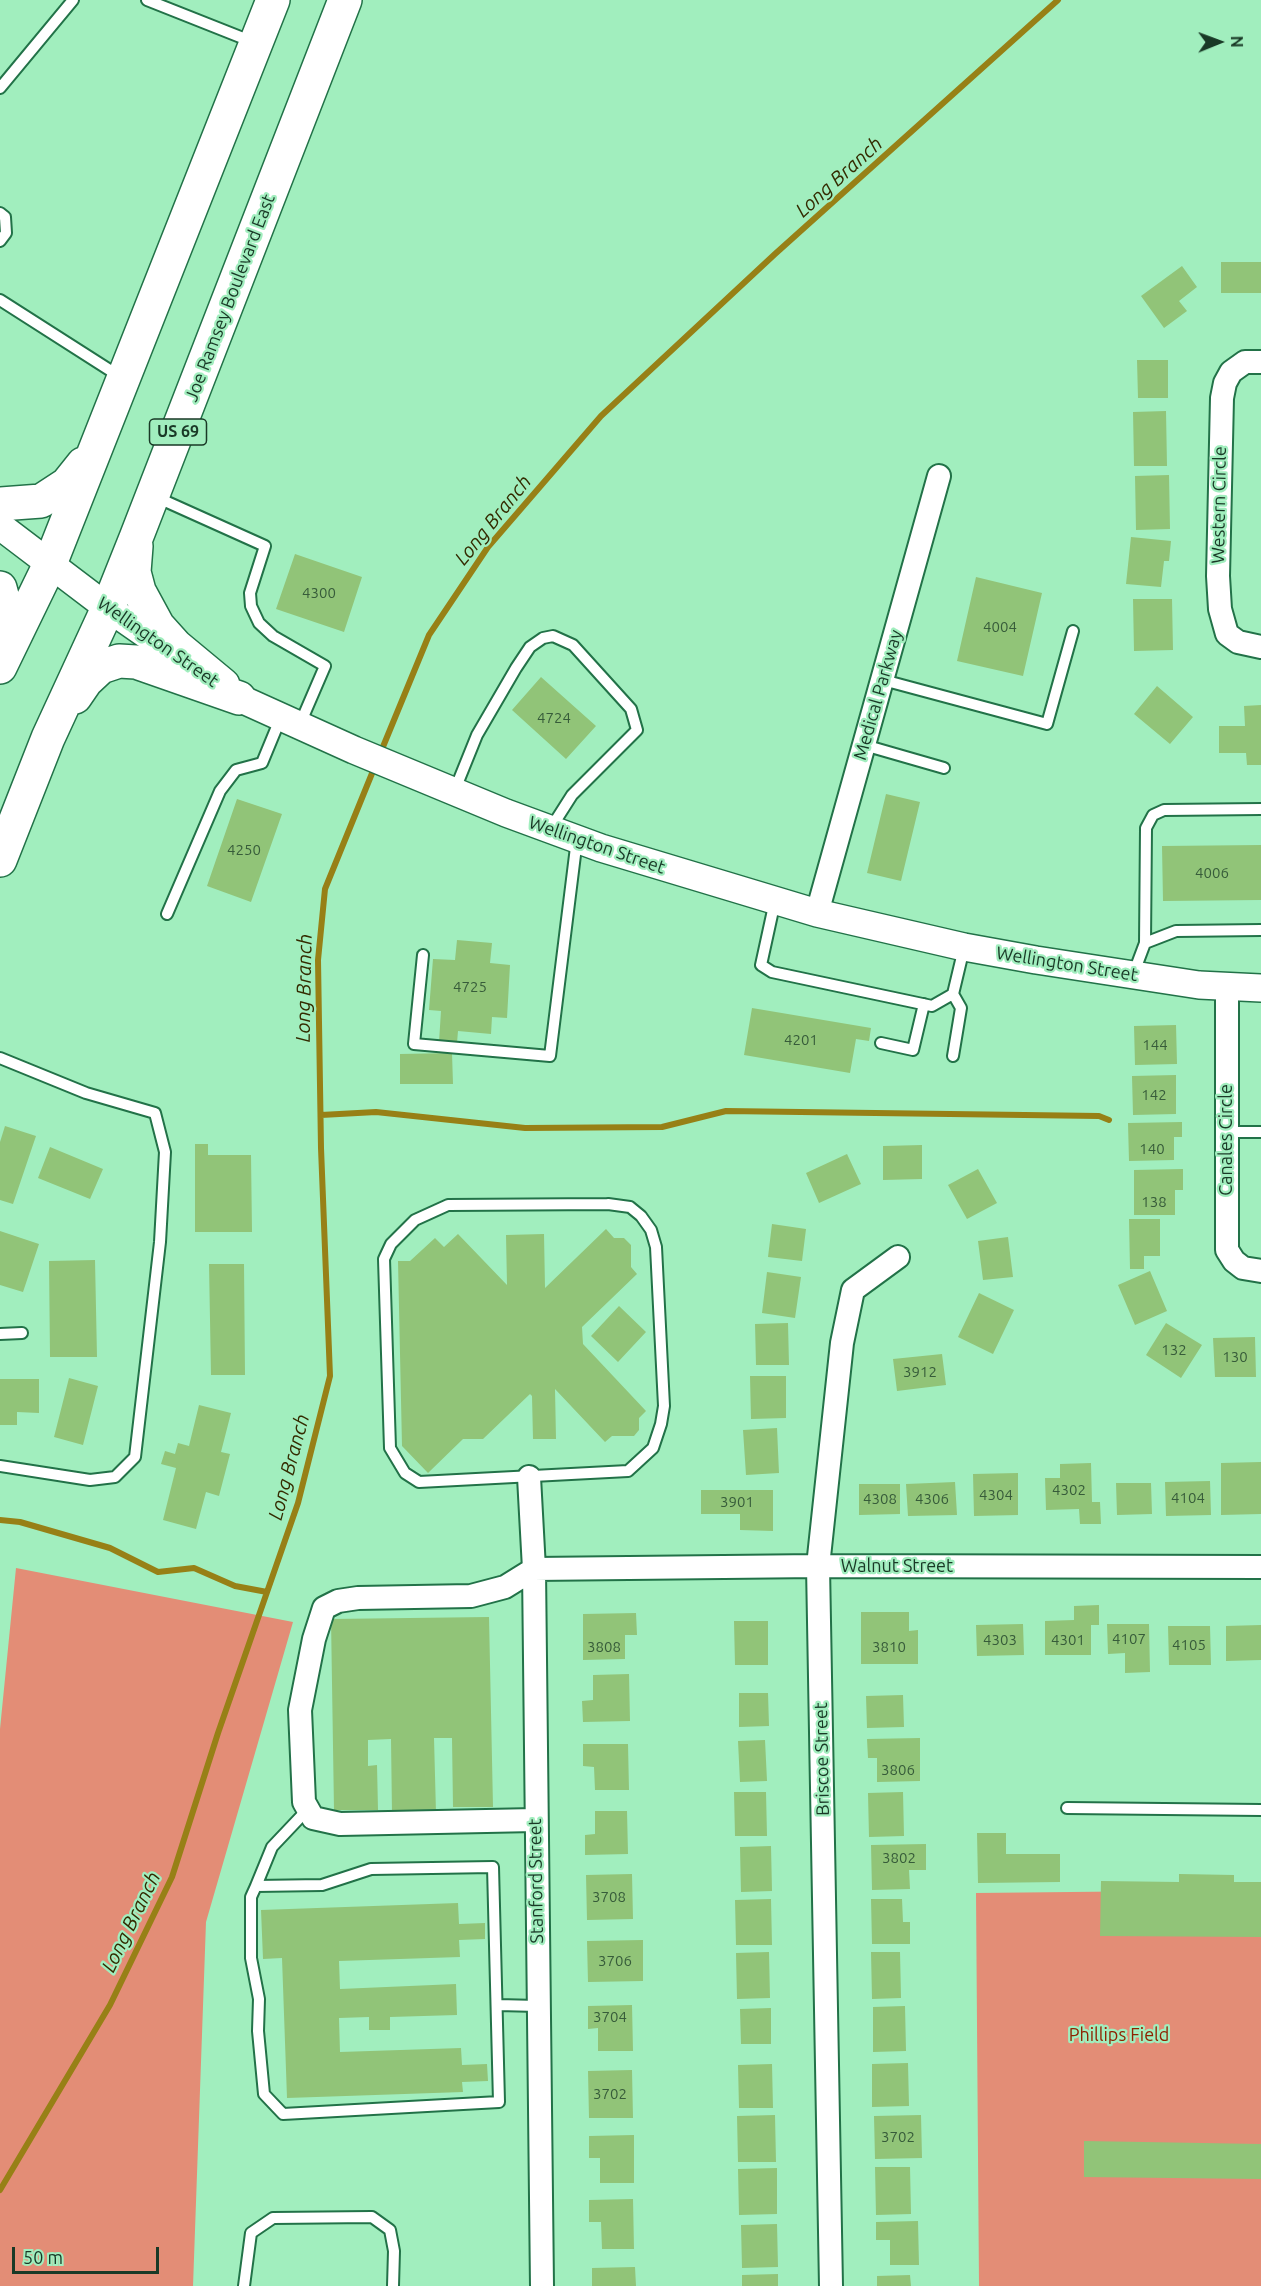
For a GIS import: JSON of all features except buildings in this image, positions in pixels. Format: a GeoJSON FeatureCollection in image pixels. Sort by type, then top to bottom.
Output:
{"type":"FeatureCollection","features":[{"type":"Feature","properties":{"kind":"highway"},"geometry":{"type":"LineString","coordinates":[[0,667],[50,564],[273,0]]}},
{"type":"Feature","properties":{"kind":"highway","name":"Joe Ramsey Boulevard East"},"geometry":{"type":"LineString","coordinates":[[0,860],[48,738],[108,608],[153,496],[345,0]]}},
{"type":"Feature","properties":{"kind":"highway"},"geometry":{"type":"LineString","coordinates":[[0,504],[29,504],[56,494],[67,484],[99,443]]}},
{"type":"Feature","properties":{"kind":"highway"},"geometry":{"type":"LineString","coordinates":[[136,538],[134,572],[146,607],[158,626],[176,646],[239,698]]}},
{"type":"Feature","properties":{"kind":"highway"},"geometry":{"type":"LineString","coordinates":[[0,588],[3,599],[0,667]]}},
{"type":"Feature","properties":{"kind":"highway"},"geometry":{"type":"LineString","coordinates":[[48,738],[86,681],[101,667],[118,662],[135,662],[239,698]]}},
{"type":"Feature","properties":{"kind":"street","name":"Western Circle"},"geometry":{"type":"LineString","coordinates":[[1261,362],[1245,362],[1231,372],[1222,398],[1218,576],[1220,609],[1227,634],[1238,642],[1261,647]]}},
{"type":"Feature","properties":{"kind":"street","name":"Medical Parkway"},"geometry":{"type":"LineString","coordinates":[[817,913],[939,476]]}},
{"type":"Feature","properties":{"kind":"street","name":"Wellington Street"},"geometry":{"type":"LineString","coordinates":[[0,526],[108,608],[239,698],[401,770],[551,830],[817,913],[964,947],[1199,985],[1261,988]]}},
{"type":"Feature","properties":{"kind":"street","name":"Canales Circle"},"geometry":{"type":"LineString","coordinates":[[1227,986],[1227,1250],[1234,1262],[1243,1268],[1261,1271]]}},
{"type":"Feature","properties":{"kind":"street","name":"Briscoe Street"},"geometry":{"type":"LineString","coordinates":[[831,2286],[818,1566],[842,1343],[853,1290],[898,1257]]}},
{"type":"Feature","properties":{"kind":"street","name":"Stanford Street"},"geometry":{"type":"LineString","coordinates":[[529,1477],[534,1569],[535,1820],[542,2286]]}},
{"type":"Feature","properties":{"kind":"street","name":"Walnut Street"},"geometry":{"type":"LineString","coordinates":[[534,1569],[818,1566],[1261,1567]]}},
{"type":"Feature","properties":{"kind":"street"},"geometry":{"type":"LineString","coordinates":[[534,1569],[505,1587],[471,1596],[358,1598],[338,1601],[324,1608],[314,1639],[300,1710],[304,1802],[313,1818],[340,1824],[535,1820]]}},
{"type":"Feature","properties":{"kind":"lane"},"geometry":{"type":"LineString","coordinates":[[0,88],[73,0]]}},
{"type":"Feature","properties":{"kind":"lane"},"geometry":{"type":"LineString","coordinates":[[147,0],[256,44]]}},
{"type":"Feature","properties":{"kind":"lane"},"geometry":{"type":"LineString","coordinates":[[0,213],[5,216],[6,233],[0,241]]}},
{"type":"Feature","properties":{"kind":"lane"},"geometry":{"type":"LineString","coordinates":[[0,300],[124,380]]}},
{"type":"Feature","properties":{"kind":"lane"},"geometry":{"type":"LineString","coordinates":[[153,496],[265,546],[250,593],[251,606],[259,623],[273,636],[325,666],[262,763],[236,770],[220,791],[167,914]]}},
{"type":"Feature","properties":{"kind":"lane"},"geometry":{"type":"LineString","coordinates":[[883,680],[1047,724],[1073,631]]}},
{"type":"Feature","properties":{"kind":"lane"},"geometry":{"type":"LineString","coordinates":[[454,792],[477,735],[530,646],[543,638],[554,636],[573,645],[631,709],[638,730],[572,795],[551,830]]}},
{"type":"Feature","properties":{"kind":"lane"},"geometry":{"type":"LineString","coordinates":[[864,745],[944,768]]}},
{"type":"Feature","properties":{"kind":"lane"},"geometry":{"type":"LineString","coordinates":[[1133,975],[1144,943],[1146,828],[1153,815],[1164,810],[1261,809]]}},
{"type":"Feature","properties":{"kind":"lane"},"geometry":{"type":"LineString","coordinates":[[423,955],[414,1044],[550,1056],[577,839]]}},
{"type":"Feature","properties":{"kind":"lane"},"geometry":{"type":"LineString","coordinates":[[775,901],[762,952],[761,965],[772,972],[932,1006],[953,994]]}},
{"type":"Feature","properties":{"kind":"lane"},"geometry":{"type":"LineString","coordinates":[[1144,943],[1176,931],[1261,930]]}},
{"type":"Feature","properties":{"kind":"lane"},"geometry":{"type":"LineString","coordinates":[[953,1056],[961,1008],[953,994],[964,947]]}},
{"type":"Feature","properties":{"kind":"lane"},"geometry":{"type":"LineString","coordinates":[[881,1043],[913,1050],[924,1004]]}},
{"type":"Feature","properties":{"kind":"lane"},"geometry":{"type":"LineString","coordinates":[[0,1058],[86,1093],[155,1113],[165,1152],[160,1242],[135,1456],[115,1477],[90,1480],[0,1466]]}},
{"type":"Feature","properties":{"kind":"lane"},"geometry":{"type":"LineString","coordinates":[[1226,1132],[1261,1132]]}},
{"type":"Feature","properties":{"kind":"lane"},"geometry":{"type":"LineString","coordinates":[[608,1204],[630,1207],[641,1216],[651,1230],[656,1247],[664,1406],[653,1448],[627,1470],[529,1477],[419,1482],[405,1473],[396,1461],[390,1448],[384,1259],[391,1244],[415,1220],[448,1205],[608,1204]]}},
{"type":"Feature","properties":{"kind":"lane"},"geometry":{"type":"LineString","coordinates":[[0,1334],[22,1334]]}},
{"type":"Feature","properties":{"kind":"lane"},"geometry":{"type":"LineString","coordinates":[[256,1886],[322,1885],[371,1869],[493,1867],[499,2102],[283,2114],[264,2094],[258,2031],[260,2000],[251,1958],[251,1897],[273,1848],[308,1808]]}},
{"type":"Feature","properties":{"kind":"lane"},"geometry":{"type":"LineString","coordinates":[[1067,1808],[1261,1810]]}},
{"type":"Feature","properties":{"kind":"lane"},"geometry":{"type":"LineString","coordinates":[[498,2006],[538,2006]]}},
{"type":"Feature","properties":{"kind":"lane"},"geometry":{"type":"LineString","coordinates":[[244,2286],[251,2233],[273,2218],[372,2217],[390,2230],[394,2251],[393,2286]]}},
{"type":"Feature","properties":{"kind":"green space"},"geometry":{"type":"Polygon","coordinates":[[[16,1568],[293,1622],[206,1922],[193,2286],[0,2286],[0,1729],[16,1568]]]}},
{"type":"Feature","properties":{"kind":"green space","name":"Phillips Field"},"geometry":{"type":"Polygon","coordinates":[[[1261,1890],[1261,2286],[979,2286],[976,1893],[1261,1890]]]}},
{"type":"Feature","properties":{"kind":"waterway","name":"Long Branch"},"geometry":{"type":"LineString","coordinates":[[380,754],[429,635],[488,547],[601,416],[775,254],[1058,0]]}},
{"type":"Feature","properties":{"kind":"waterway","name":"Long Branch"},"geometry":{"type":"LineString","coordinates":[[0,2190],[110,2005],[172,1877],[218,1733],[298,1503],[330,1376],[321,1148],[318,960],[325,889],[375,766]]}},
{"type":"Feature","properties":{"kind":"waterway"},"geometry":{"type":"LineString","coordinates":[[321,1115],[376,1112],[525,1128],[662,1127],[726,1111],[1099,1116],[1109,1120]]}},
{"type":"Feature","properties":{"kind":"waterway"},"geometry":{"type":"LineString","coordinates":[[0,1520],[20,1522],[110,1548],[158,1572],[194,1568],[235,1586],[267,1592]]}}]}
